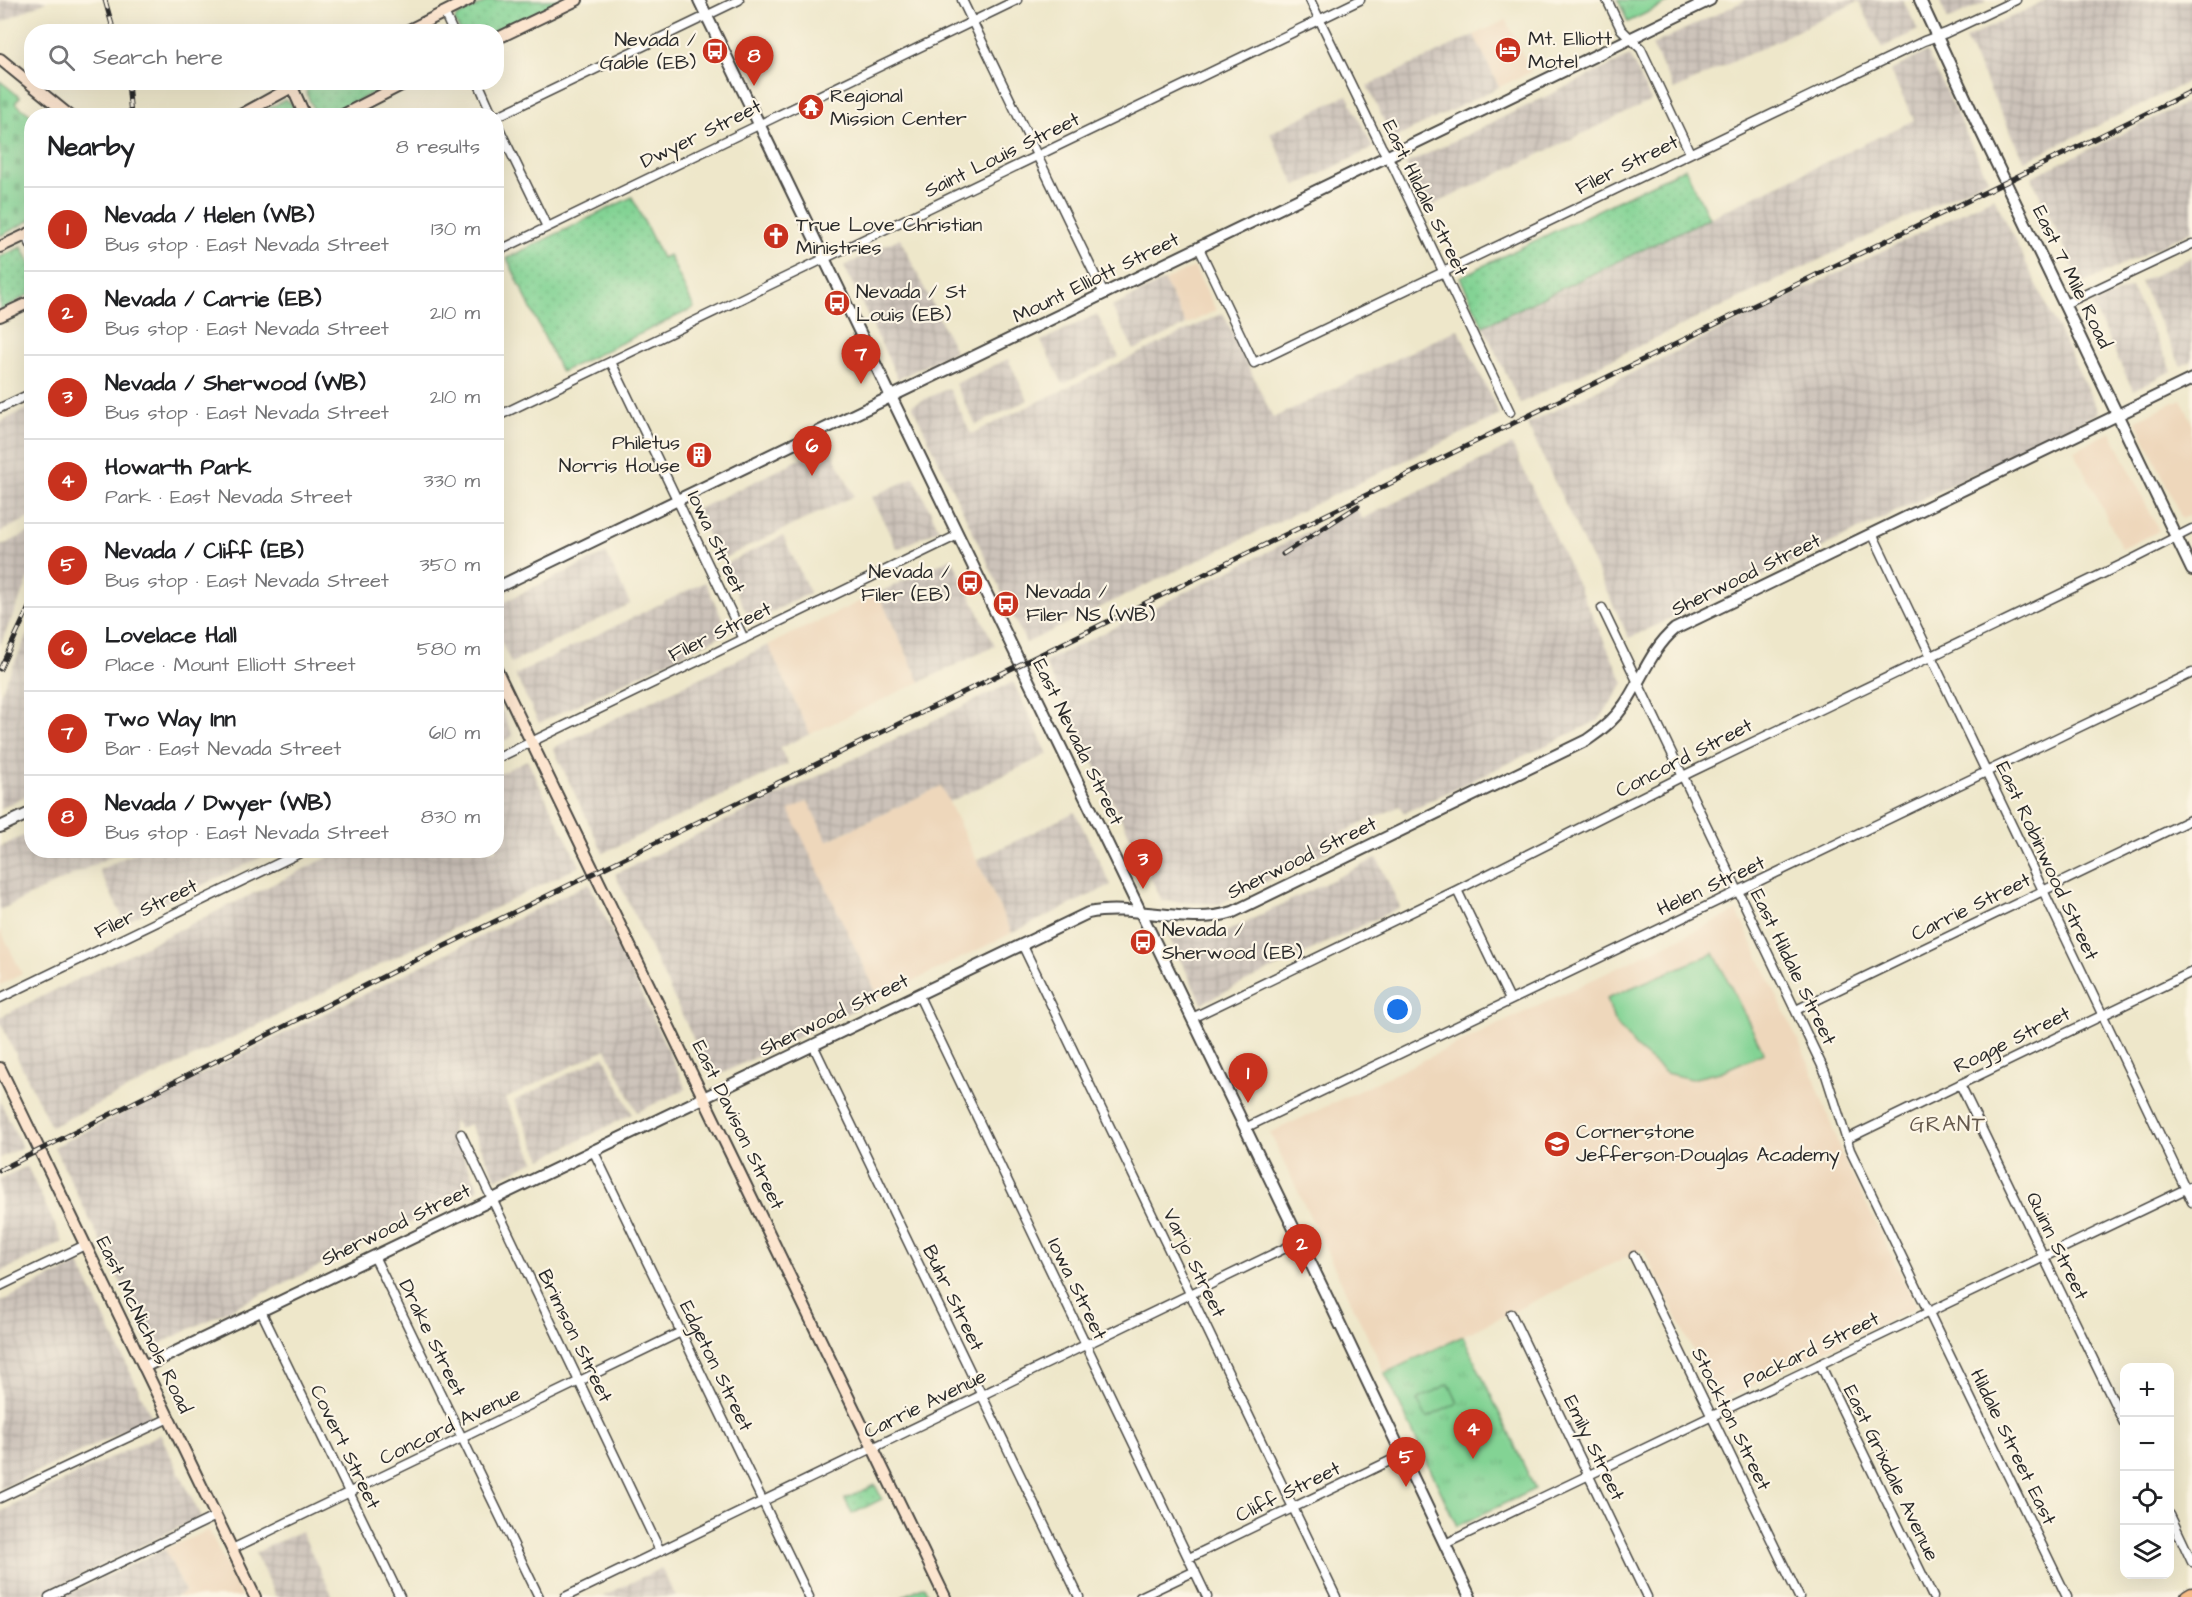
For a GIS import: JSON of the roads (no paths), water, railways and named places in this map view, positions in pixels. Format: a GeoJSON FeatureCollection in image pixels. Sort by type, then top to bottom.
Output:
{"type":"FeatureCollection","features":[{"type":"Feature","properties":{"kind":"main road"},"geometry":{"type":"LineString","coordinates":[[421,24],[469,0]]}},
{"type":"Feature","properties":{"kind":"main road"},"geometry":{"type":"LineString","coordinates":[[504,35],[577,0]]}},
{"type":"Feature","properties":{"kind":"main road"},"geometry":{"type":"LineString","coordinates":[[0,59],[24,79]]}},
{"type":"Feature","properties":{"kind":"main road"},"geometry":{"type":"LineString","coordinates":[[38,90],[60,108]]}},
{"type":"Feature","properties":{"kind":"main road"},"geometry":{"type":"LineString","coordinates":[[254,108],[287,90]]}},
{"type":"Feature","properties":{"kind":"main road"},"geometry":{"type":"LineString","coordinates":[[297,90],[303,108]]}},
{"type":"Feature","properties":{"kind":"main road"},"geometry":{"type":"LineString","coordinates":[[357,108],[391,90]]}},
{"type":"Feature","properties":{"kind":"main road"},"geometry":{"type":"LineString","coordinates":[[0,247],[24,235]]}},
{"type":"Feature","properties":{"kind":"main road"},"geometry":{"type":"LineString","coordinates":[[0,316],[24,305]]}},
{"type":"Feature","properties":{"kind":"main road","name":"East Davison Street"},"geometry":{"type":"LineString","coordinates":[[504,685],[945,1597]]}},
{"type":"Feature","properties":{"kind":"main road","name":"East McNichols Road"},"geometry":{"type":"LineString","coordinates":[[0,1068],[255,1597]]}},
{"type":"Feature","properties":{"kind":"street","name":"East Nevada Street"},"geometry":{"type":"LineString","coordinates":[[699,0],[1470,1597]]}},
{"type":"Feature","properties":{"kind":"street"},"geometry":{"type":"LineString","coordinates":[[504,112],[739,0]]}},
{"type":"Feature","properties":{"kind":"street"},"geometry":{"type":"LineString","coordinates":[[962,0],[1104,294]]}},
{"type":"Feature","properties":{"kind":"street","name":"Dwyer Street"},"geometry":{"type":"LineString","coordinates":[[504,248],[1017,0]]}},
{"type":"Feature","properties":{"kind":"street","name":"East Hildale Street"},"geometry":{"type":"LineString","coordinates":[[1310,0],[1510,412]]}},
{"type":"Feature","properties":{"kind":"street","name":"Saint Louis Street"},"geometry":{"type":"LineString","coordinates":[[504,413],[1359,0]]}},
{"type":"Feature","properties":{"kind":"street"},"geometry":{"type":"LineString","coordinates":[[1607,0],[1621,29],[1641,49],[1690,153]]}},
{"type":"Feature","properties":{"kind":"street","name":"Mount Elliott Street"},"geometry":{"type":"LineString","coordinates":[[504,584],[1388,158],[1710,0]]}},
{"type":"Feature","properties":{"kind":"street","name":"East 7 Mile Road"},"geometry":{"type":"LineString","coordinates":[[1920,0],[2192,570]]}},
{"type":"Feature","properties":{"kind":"street","name":"Filer Street"},"geometry":{"type":"LineString","coordinates":[[1199,248],[1254,363],[1690,153],[2016,0]]}},
{"type":"Feature","properties":{"kind":"street"},"geometry":{"type":"LineString","coordinates":[[444,12],[449,24]]}},
{"type":"Feature","properties":{"kind":"street"},"geometry":{"type":"LineString","coordinates":[[481,90],[491,108]]}},
{"type":"Feature","properties":{"kind":"street"},"geometry":{"type":"LineString","coordinates":[[504,138],[547,227]]}},
{"type":"Feature","properties":{"kind":"street"},"geometry":{"type":"LineString","coordinates":[[2065,304],[2192,244]]}},
{"type":"Feature","properties":{"kind":"street","name":"Iowa Street"},"geometry":{"type":"LineString","coordinates":[[611,362],[744,639]]}},
{"type":"Feature","properties":{"kind":"street","name":"Sherwood Street"},"geometry":{"type":"LineString","coordinates":[[144,1367],[1088,913],[1099,910],[1209,917],[1233,912],[1587,740],[1614,718],[1663,640],[1675,629],[2192,379]]}},
{"type":"Feature","properties":{"kind":"street"},"geometry":{"type":"LineString","coordinates":[[0,408],[24,397]]}},
{"type":"Feature","properties":{"kind":"street","name":"Concord Street"},"geometry":{"type":"LineString","coordinates":[[1192,1018],[2192,529]]}},
{"type":"Feature","properties":{"kind":"street","name":"East Robinwood Street"},"geometry":{"type":"LineString","coordinates":[[1872,533],[2102,1015],[2189,1188],[2192,1202]]}},
{"type":"Feature","properties":{"kind":"street","name":"Filer Street"},"geometry":{"type":"LineString","coordinates":[[504,755],[958,535]]}},
{"type":"Feature","properties":{"kind":"street","name":"East Hildale Street"},"geometry":{"type":"LineString","coordinates":[[1602,608],[1825,1072],[1850,1150],[1929,1312]]}},
{"type":"Feature","properties":{"kind":"street","name":"Helen Street"},"geometry":{"type":"LineString","coordinates":[[1245,1128],[2192,673]]}},
{"type":"Feature","properties":{"kind":"street"},"geometry":{"type":"LineString","coordinates":[[0,827],[24,816]]}},
{"type":"Feature","properties":{"kind":"street","name":"Carrie Street"},"geometry":{"type":"LineString","coordinates":[[1796,1010],[2192,819]]}},
{"type":"Feature","properties":{"kind":"street","name":"Filer Street"},"geometry":{"type":"LineString","coordinates":[[0,998],[289,858]]}},
{"type":"Feature","properties":{"kind":"street"},"geometry":{"type":"LineString","coordinates":[[1457,890],[1510,1000]]}},
{"type":"Feature","properties":{"kind":"street","name":"Varjo Street"},"geometry":{"type":"LineString","coordinates":[[1022,944],[1336,1597]]}},
{"type":"Feature","properties":{"kind":"street","name":"Rogge Street"},"geometry":{"type":"LineString","coordinates":[[1847,1139],[2192,972]]}},
{"type":"Feature","properties":{"kind":"street","name":"Iowa Street"},"geometry":{"type":"LineString","coordinates":[[918,994],[1208,1597]]}},
{"type":"Feature","properties":{"kind":"street","name":"Buhr Street"},"geometry":{"type":"LineString","coordinates":[[813,1045],[1079,1597]]}},
{"type":"Feature","properties":{"kind":"street","name":"Quinn Street"},"geometry":{"type":"LineString","coordinates":[[1960,1084],[2121,1417]]}},
{"type":"Feature","properties":{"kind":"street","name":"Brimson Street"},"geometry":{"type":"LineString","coordinates":[[461,1134],[660,1551]]}},
{"type":"Feature","properties":{"kind":"street","name":"Edgeton Street"},"geometry":{"type":"LineString","coordinates":[[593,1150],[809,1597]]}},
{"type":"Feature","properties":{"kind":"street","name":"Packard Street"},"geometry":{"type":"LineString","coordinates":[[1445,1544],[2189,1188]]}},
{"type":"Feature","properties":{"kind":"street","name":"Carrie Avenue"},"geometry":{"type":"LineString","coordinates":[[565,1597],[1300,1241]]}},
{"type":"Feature","properties":{"kind":"street"},"geometry":{"type":"LineString","coordinates":[[0,1286],[85,1245]]}},
{"type":"Feature","properties":{"kind":"street","name":"Drake Street"},"geometry":{"type":"LineString","coordinates":[[374,1256],[539,1597]]}},
{"type":"Feature","properties":{"kind":"street","name":"Stockton Street"},"geometry":{"type":"LineString","coordinates":[[1634,1256],[1799,1597]]}},
{"type":"Feature","properties":{"kind":"street","name":"Covert Street"},"geometry":{"type":"LineString","coordinates":[[261,1311],[400,1597]]}},
{"type":"Feature","properties":{"kind":"street","name":"Hildale Street East"},"geometry":{"type":"LineString","coordinates":[[1929,1312],[2067,1597]]}},
{"type":"Feature","properties":{"kind":"street","name":"Emily Street"},"geometry":{"type":"LineString","coordinates":[[1511,1314],[1647,1597]]}},
{"type":"Feature","properties":{"kind":"street","name":"Concord Avenue"},"geometry":{"type":"LineString","coordinates":[[232,1549],[681,1332]]}},
{"type":"Feature","properties":{"kind":"street","name":"East Grixdale Avenue"},"geometry":{"type":"LineString","coordinates":[[1820,1364],[1933,1597]]}},
{"type":"Feature","properties":{"kind":"street"},"geometry":{"type":"LineString","coordinates":[[0,1498],[169,1418]]}},
{"type":"Feature","properties":{"kind":"street","name":"Cliff Street"},"geometry":{"type":"LineString","coordinates":[[1189,1558],[1402,1455]]}},
{"type":"Feature","properties":{"kind":"street"},"geometry":{"type":"LineString","coordinates":[[49,1597],[216,1516]]}},
{"type":"Feature","properties":{"kind":"street"},"geometry":{"type":"LineString","coordinates":[[2174,1525],[2192,1562]]}},
{"type":"Feature","properties":{"kind":"street"},"geometry":{"type":"LineString","coordinates":[[1140,1597],[1195,1571]]}},
{"type":"Feature","properties":{"kind":"railway"},"geometry":{"type":"LineString","coordinates":[[105,0],[112,24]]}},
{"type":"Feature","properties":{"kind":"railway"},"geometry":{"type":"LineString","coordinates":[[129,90],[130,108]]}},
{"type":"Feature","properties":{"kind":"railway"},"geometry":{"type":"LineString","coordinates":[[0,1170],[416,960],[2192,91]]}},
{"type":"Feature","properties":{"kind":"railway"},"geometry":{"type":"LineString","coordinates":[[1283,554],[1358,506]]}},
{"type":"Feature","properties":{"kind":"railway"},"geometry":{"type":"LineString","coordinates":[[0,669],[24,618]]}},
{"type":"Feature","properties":{"kind":"place","name":"Mt. Elliott Motel"},"geometry":{"type":"Point","coordinates":[1508,50]}},
{"type":"Feature","properties":{"kind":"place","name":"Nevada / Gable (EB)"},"geometry":{"type":"Point","coordinates":[715,51]}},
{"type":"Feature","properties":{"kind":"place","name":"Nevada / Dwyer (WB)"},"geometry":{"type":"Point","coordinates":[754,86]}},
{"type":"Feature","properties":{"kind":"place","name":"Regional Mission Center"},"geometry":{"type":"Point","coordinates":[811,107]}},
{"type":"Feature","properties":{"kind":"place","name":"True Love Christian Ministries"},"geometry":{"type":"Point","coordinates":[776,236]}},
{"type":"Feature","properties":{"kind":"place","name":"Nevada / St Louis (EB)"},"geometry":{"type":"Point","coordinates":[837,303]}},
{"type":"Feature","properties":{"kind":"place","name":"Two Way Inn"},"geometry":{"type":"Point","coordinates":[861,384]}},
{"type":"Feature","properties":{"kind":"place","name":"Philetus Norris House"},"geometry":{"type":"Point","coordinates":[699,455]}},
{"type":"Feature","properties":{"kind":"place","name":"Lovelace Hall"},"geometry":{"type":"Point","coordinates":[812,476]}},
{"type":"Feature","properties":{"kind":"place","name":"Nevada / Filer (EB)"},"geometry":{"type":"Point","coordinates":[970,583]}},
{"type":"Feature","properties":{"kind":"place","name":"Nevada / Filer NS (WB)"},"geometry":{"type":"Point","coordinates":[1006,604]}},
{"type":"Feature","properties":{"kind":"place","name":"Nevada / Sherwood (WB)"},"geometry":{"type":"Point","coordinates":[1143,889]}},
{"type":"Feature","properties":{"kind":"place","name":"Nevada / Sherwood (EB)"},"geometry":{"type":"Point","coordinates":[1143,942]}},
{"type":"Feature","properties":{"kind":"place","name":"Nevada / Helen (WB)"},"geometry":{"type":"Point","coordinates":[1248,1103]}},
{"type":"Feature","properties":{"kind":"place","name":"Cornerstone Jefferson-Douglas Academy"},"geometry":{"type":"Point","coordinates":[1557,1144]}},
{"type":"Feature","properties":{"kind":"place","name":"Nevada / Carrie (EB)"},"geometry":{"type":"Point","coordinates":[1302,1274]}},
{"type":"Feature","properties":{"kind":"place","name":"Howarth Park"},"geometry":{"type":"Point","coordinates":[1473,1459]}},
{"type":"Feature","properties":{"kind":"place","name":"Nevada / Cliff (EB)"},"geometry":{"type":"Point","coordinates":[1406,1487]}},
{"type":"Feature","properties":{"kind":"district","name":"GRANT"},"geometry":{"type":"Point","coordinates":[1948,1124]}}]}
